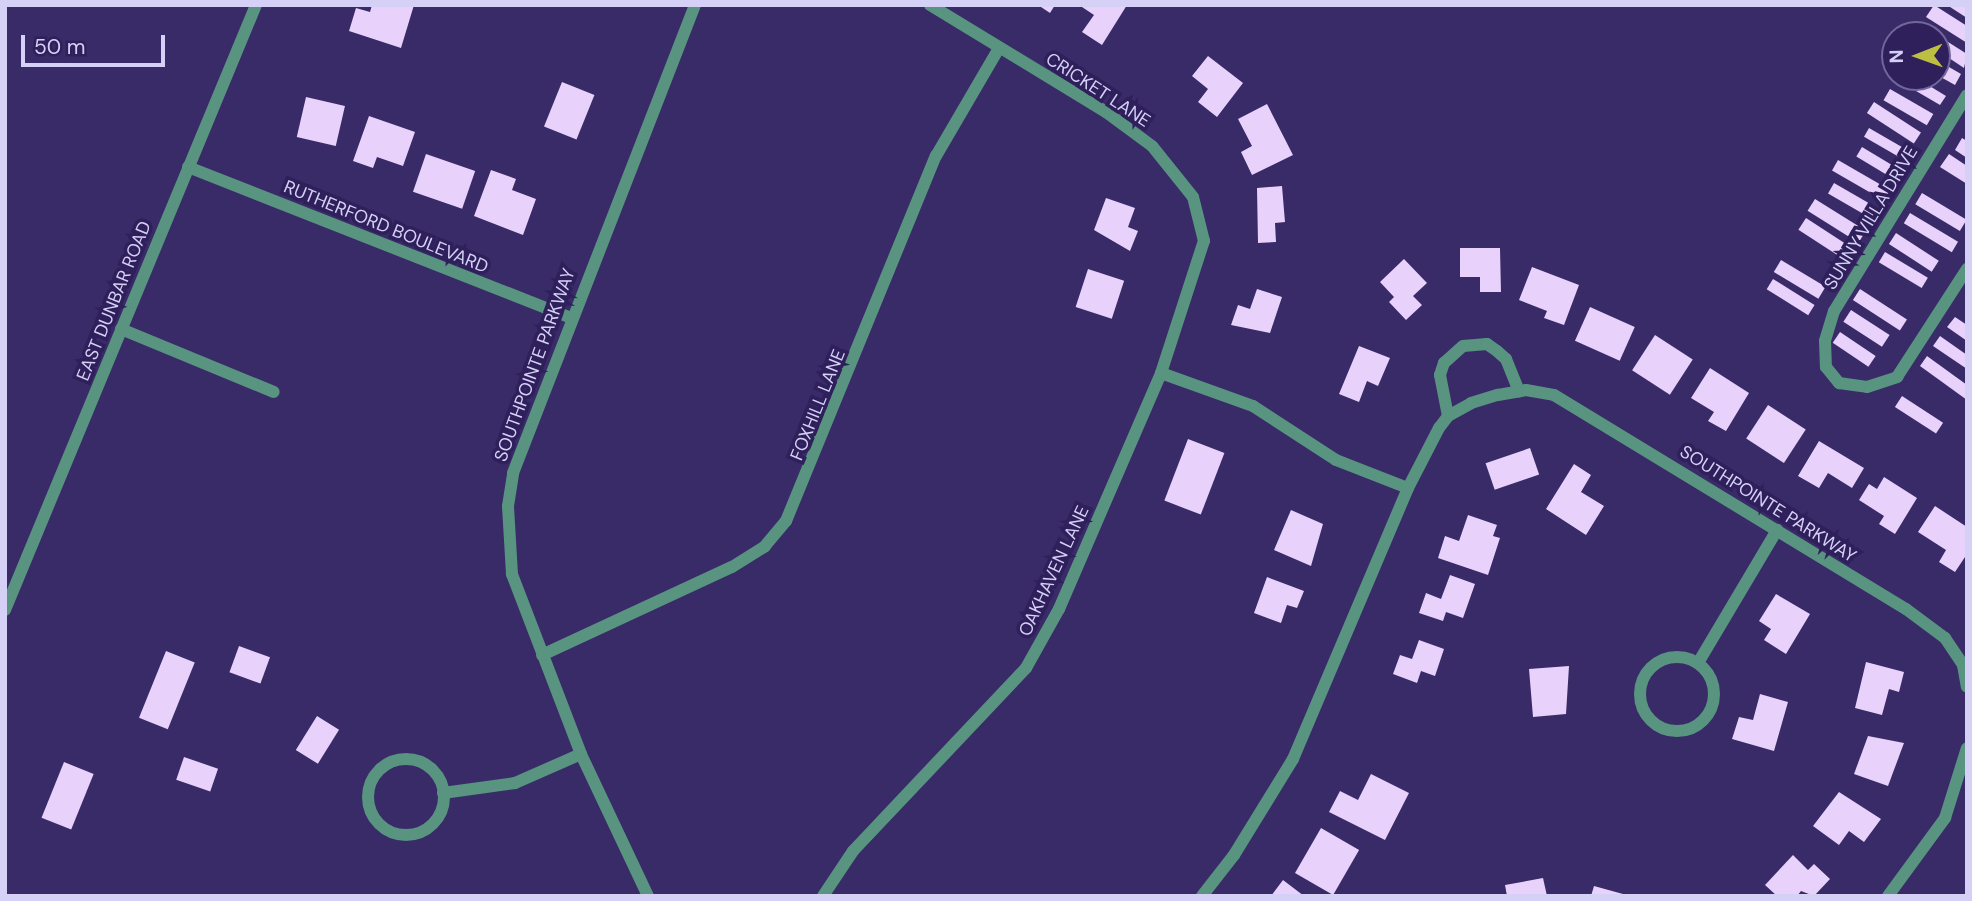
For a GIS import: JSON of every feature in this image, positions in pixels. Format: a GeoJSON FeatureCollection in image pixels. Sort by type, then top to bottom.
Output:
{"type":"FeatureCollection","features":[{"type":"Feature","properties":{"kind":"street","name":"EAST DUNBAR ROAD"},"geometry":{"type":"LineString","coordinates":[[5,610],[256,5]]}},
{"type":"Feature","properties":{"kind":"street","name":"SOUTHPOINTE PARKWAY"},"geometry":{"type":"LineString","coordinates":[[648,896],[581,754],[512,574],[508,506],[513,473],[571,318],[695,5]]}},
{"type":"Feature","properties":{"kind":"street","name":"CRICKET LANE"},"geometry":{"type":"LineString","coordinates":[[930,5],[1106,112],[1152,146],[1193,197],[1204,241]]}},
{"type":"Feature","properties":{"kind":"street","name":"FOXHILL LANE"},"geometry":{"type":"LineString","coordinates":[[542,654],[723,572],[765,547],[786,521],[936,156],[999,48]]}},
{"type":"Feature","properties":{"kind":"street","name":"SUNNY VILLA DRIVE"},"geometry":{"type":"LineString","coordinates":[[1967,95],[1834,312],[1825,341],[1826,367],[1839,383],[1867,387],[1897,377],[1967,269]]}},
{"type":"Feature","properties":{"kind":"street","name":"RUTHERFORD BOULEVARD"},"geometry":{"type":"LineString","coordinates":[[188,167],[571,318]]}},
{"type":"Feature","properties":{"kind":"street","name":"OAKHAVEN LANE"},"geometry":{"type":"LineString","coordinates":[[823,896],[853,851],[1026,668],[1059,609],[1161,373],[1204,241]]}},
{"type":"Feature","properties":{"kind":"street"},"geometry":{"type":"LineString","coordinates":[[121,329],[274,393]]}},
{"type":"Feature","properties":{"kind":"street"},"geometry":{"type":"LineString","coordinates":[[1202,896],[1234,855],[1293,759],[1408,488],[1448,416],[1440,375],[1444,363],[1463,346],[1487,344],[1506,359],[1519,391]]}},
{"type":"Feature","properties":{"kind":"street"},"geometry":{"type":"LineString","coordinates":[[1161,373],[1253,405],[1336,460],[1408,488]]}},
{"type":"Feature","properties":{"kind":"street","name":"SOUTHPOINTE PARKWAY"},"geometry":{"type":"LineString","coordinates":[[1448,416],[1471,403],[1519,391],[1554,395],[1777,530],[1945,638],[1963,665],[1967,687]]}},
{"type":"Feature","properties":{"kind":"street"},"geometry":{"type":"LineString","coordinates":[[1698,663],[1777,530]]}},
{"type":"Feature","properties":{"kind":"street"},"geometry":{"type":"LineString","coordinates":[[1674,656],[1698,663],[1713,682],[1714,694],[1707,716],[1687,730],[1664,729],[1653,723],[1645,713],[1640,689],[1651,667],[1674,656]]}},
{"type":"Feature","properties":{"kind":"street"},"geometry":{"type":"LineString","coordinates":[[1888,896],[1945,818],[1965,765],[1967,748]]}},
{"type":"Feature","properties":{"kind":"street"},"geometry":{"type":"LineString","coordinates":[[443,793],[515,783],[581,754]]}},
{"type":"Feature","properties":{"kind":"street"},"geometry":{"type":"LineString","coordinates":[[408,759],[432,770],[443,793],[443,806],[430,826],[408,835],[384,829],[370,810],[368,798],[375,775],[383,766],[408,759]]}},
{"type":"Feature","properties":{"kind":"building"},"geometry":{"type":"Polygon","coordinates":[[[372,5],[414,5],[401,48],[349,31],[356,8],[370,12],[372,5]]]}},
{"type":"Feature","properties":{"kind":"building"},"geometry":{"type":"Polygon","coordinates":[[[1038,5],[1055,5],[1050,13],[1038,5]]]}},
{"type":"Feature","properties":{"kind":"building"},"geometry":{"type":"Polygon","coordinates":[[[1079,5],[1127,5],[1102,45],[1082,32],[1094,15],[1079,5]]]}},
{"type":"Feature","properties":{"kind":"building"},"geometry":{"type":"Polygon","coordinates":[[[1934,5],[1967,26],[1967,43],[1951,33],[1951,21],[1932,21],[1926,17],[1934,5]]]}},
{"type":"Feature","properties":{"kind":"building"},"geometry":{"type":"Polygon","coordinates":[[[1947,5],[1967,5],[1967,18],[1947,5]]]}},
{"type":"Feature","properties":{"kind":"building"},"geometry":{"type":"Polygon","coordinates":[[[1951,44],[1967,54],[1964,68],[1951,59],[1951,44]]]}},
{"type":"Feature","properties":{"kind":"building"},"geometry":{"type":"Polygon","coordinates":[[[1208,56],[1243,83],[1217,117],[1198,102],[1208,89],[1192,76],[1208,56]]]}},
{"type":"Feature","properties":{"kind":"building"},"geometry":{"type":"Polygon","coordinates":[[[1951,68],[1961,74],[1955,85],[1951,83],[1951,68]]]}},
{"type":"Feature","properties":{"kind":"building"},"geometry":{"type":"Polygon","coordinates":[[[562,82],[594,95],[576,140],[544,127],[562,82]]]}},
{"type":"Feature","properties":{"kind":"building"},"geometry":{"type":"Polygon","coordinates":[[[1889,91],[1893,91],[1933,114],[1927,125],[1884,100],[1889,91]]]}},
{"type":"Feature","properties":{"kind":"building"},"geometry":{"type":"Polygon","coordinates":[[[1916,91],[1938,91],[1946,96],[1940,105],[1916,91]]]}},
{"type":"Feature","properties":{"kind":"building"},"geometry":{"type":"Polygon","coordinates":[[[306,97],[345,106],[336,146],[297,137],[306,97]]]}},
{"type":"Feature","properties":{"kind":"building"},"geometry":{"type":"Polygon","coordinates":[[[1874,102],[1921,132],[1914,143],[1867,113],[1874,102]]]}},
{"type":"Feature","properties":{"kind":"building"},"geometry":{"type":"Polygon","coordinates":[[[1267,104],[1293,155],[1252,175],[1241,152],[1252,146],[1238,119],[1267,104]]]}},
{"type":"Feature","properties":{"kind":"building"},"geometry":{"type":"Polygon","coordinates":[[[369,116],[415,132],[403,166],[377,157],[373,168],[353,161],[369,116]]]}},
{"type":"Feature","properties":{"kind":"building"},"geometry":{"type":"Polygon","coordinates":[[[1869,128],[1913,154],[1908,162],[1864,137],[1869,128]]]}},
{"type":"Feature","properties":{"kind":"building"},"geometry":{"type":"Polygon","coordinates":[[[1962,138],[1967,141],[1967,158],[1955,150],[1962,138]]]}},
{"type":"Feature","properties":{"kind":"building"},"geometry":{"type":"Polygon","coordinates":[[[1862,147],[1902,171],[1897,181],[1856,156],[1862,147]]]}},
{"type":"Feature","properties":{"kind":"building"},"geometry":{"type":"Polygon","coordinates":[[[426,154],[475,171],[462,209],[413,192],[426,154]]]}},
{"type":"Feature","properties":{"kind":"building"},"geometry":{"type":"Polygon","coordinates":[[[1949,154],[1967,166],[1967,184],[1940,167],[1949,154]]]}},
{"type":"Feature","properties":{"kind":"building"},"geometry":{"type":"Polygon","coordinates":[[[1838,160],[1890,190],[1884,200],[1832,170],[1838,160]]]}},
{"type":"Feature","properties":{"kind":"building"},"geometry":{"type":"Polygon","coordinates":[[[491,170],[516,179],[512,190],[536,199],[523,235],[474,216],[491,170]]]}},
{"type":"Feature","properties":{"kind":"building"},"geometry":{"type":"Polygon","coordinates":[[[1834,183],[1877,208],[1871,218],[1828,193],[1834,183]]]}},
{"type":"Feature","properties":{"kind":"building"},"geometry":{"type":"Polygon","coordinates":[[[1282,186],[1285,222],[1275,223],[1276,242],[1258,243],[1257,188],[1282,186]]]}},
{"type":"Feature","properties":{"kind":"building"},"geometry":{"type":"Polygon","coordinates":[[[1922,193],[1967,220],[1960,231],[1915,204],[1922,193]]]}},
{"type":"Feature","properties":{"kind":"building"},"geometry":{"type":"Polygon","coordinates":[[[1106,198],[1135,208],[1128,227],[1138,231],[1130,251],[1094,230],[1106,198]]]}},
{"type":"Feature","properties":{"kind":"building"},"geometry":{"type":"Polygon","coordinates":[[[1815,199],[1866,231],[1858,243],[1808,211],[1815,199]]]}},
{"type":"Feature","properties":{"kind":"building"},"geometry":{"type":"Polygon","coordinates":[[[1910,213],[1958,242],[1952,252],[1904,223],[1910,213]]]}},
{"type":"Feature","properties":{"kind":"building"},"geometry":{"type":"Polygon","coordinates":[[[1806,218],[1852,248],[1845,260],[1798,230],[1806,218]]]}},
{"type":"Feature","properties":{"kind":"building"},"geometry":{"type":"Polygon","coordinates":[[[1896,233],[1939,261],[1932,272],[1889,244],[1896,233]]]}},
{"type":"Feature","properties":{"kind":"building"},"geometry":{"type":"Polygon","coordinates":[[[1460,248],[1500,248],[1501,292],[1480,292],[1480,277],[1460,277],[1460,248]]]}},
{"type":"Feature","properties":{"kind":"building"},"geometry":{"type":"Polygon","coordinates":[[[1885,252],[1928,278],[1922,288],[1879,262],[1885,252]]]}},
{"type":"Feature","properties":{"kind":"building"},"geometry":{"type":"Polygon","coordinates":[[[1404,259],[1427,283],[1413,296],[1422,305],[1406,320],[1389,302],[1394,297],[1380,282],[1404,259]]]}},
{"type":"Feature","properties":{"kind":"building"},"geometry":{"type":"Polygon","coordinates":[[[1781,260],[1826,287],[1818,299],[1774,272],[1781,260]]]}},
{"type":"Feature","properties":{"kind":"building"},"geometry":{"type":"Polygon","coordinates":[[[1532,267],[1579,285],[1564,325],[1544,318],[1547,311],[1519,300],[1532,267]]]}},
{"type":"Feature","properties":{"kind":"building"},"geometry":{"type":"Polygon","coordinates":[[[1088,269],[1124,281],[1112,319],[1076,307],[1088,269]]]}},
{"type":"Feature","properties":{"kind":"building"},"geometry":{"type":"Polygon","coordinates":[[[1773,279],[1815,305],[1808,315],[1767,289],[1773,279]]]}},
{"type":"Feature","properties":{"kind":"building"},"geometry":{"type":"Polygon","coordinates":[[[1257,289],[1282,297],[1270,333],[1231,325],[1238,305],[1250,309],[1257,289]]]}},
{"type":"Feature","properties":{"kind":"building"},"geometry":{"type":"Polygon","coordinates":[[[1860,289],[1907,319],[1900,330],[1853,300],[1860,289]]]}},
{"type":"Feature","properties":{"kind":"building"},"geometry":{"type":"Polygon","coordinates":[[[1590,307],[1635,327],[1620,361],[1575,341],[1590,307]]]}},
{"type":"Feature","properties":{"kind":"building"},"geometry":{"type":"Polygon","coordinates":[[[1851,310],[1890,335],[1882,347],[1843,322],[1851,310]]]}},
{"type":"Feature","properties":{"kind":"building"},"geometry":{"type":"Polygon","coordinates":[[[1955,317],[1967,325],[1967,341],[1947,327],[1955,317]]]}},
{"type":"Feature","properties":{"kind":"building"},"geometry":{"type":"Polygon","coordinates":[[[1840,332],[1876,356],[1868,367],[1833,343],[1840,332]]]}},
{"type":"Feature","properties":{"kind":"building"},"geometry":{"type":"Polygon","coordinates":[[[1655,335],[1693,360],[1670,395],[1632,370],[1655,335]]]}},
{"type":"Feature","properties":{"kind":"building"},"geometry":{"type":"Polygon","coordinates":[[[1940,336],[1967,355],[1967,369],[1933,346],[1940,336]]]}},
{"type":"Feature","properties":{"kind":"building"},"geometry":{"type":"Polygon","coordinates":[[[1359,346],[1390,358],[1378,386],[1367,381],[1359,402],[1339,394],[1359,346]]]}},
{"type":"Feature","properties":{"kind":"building"},"geometry":{"type":"Polygon","coordinates":[[[1927,356],[1967,385],[1967,400],[1920,366],[1927,356]]]}},
{"type":"Feature","properties":{"kind":"building"},"geometry":{"type":"Polygon","coordinates":[[[1710,368],[1749,393],[1726,431],[1708,421],[1714,412],[1691,398],[1710,368]]]}},
{"type":"Feature","properties":{"kind":"building"},"geometry":{"type":"Polygon","coordinates":[[[1902,396],[1943,423],[1936,434],[1895,407],[1902,396]]]}},
{"type":"Feature","properties":{"kind":"building"},"geometry":{"type":"Polygon","coordinates":[[[1768,405],[1806,430],[1784,463],[1746,439],[1768,405]]]}},
{"type":"Feature","properties":{"kind":"building"},"geometry":{"type":"Polygon","coordinates":[[[1188,439],[1224,453],[1201,515],[1164,501],[1188,439]]]}},
{"type":"Feature","properties":{"kind":"building"},"geometry":{"type":"Polygon","coordinates":[[[1819,441],[1864,468],[1852,488],[1828,473],[1819,488],[1798,476],[1819,441]]]}},
{"type":"Feature","properties":{"kind":"building"},"geometry":{"type":"Polygon","coordinates":[[[1530,448],[1539,474],[1495,490],[1486,463],[1530,448]]]}},
{"type":"Feature","properties":{"kind":"building"},"geometry":{"type":"Polygon","coordinates":[[[1574,464],[1591,475],[1581,492],[1604,506],[1586,535],[1546,509],[1574,464]]]}},
{"type":"Feature","properties":{"kind":"building"},"geometry":{"type":"Polygon","coordinates":[[[1884,477],[1917,498],[1895,534],[1879,524],[1884,516],[1859,500],[1869,484],[1877,489],[1884,477]]]}},
{"type":"Feature","properties":{"kind":"building"},"geometry":{"type":"Polygon","coordinates":[[[1935,506],[1967,527],[1967,554],[1955,572],[1939,562],[1946,550],[1918,532],[1935,506]]]}},
{"type":"Feature","properties":{"kind":"building"},"geometry":{"type":"Polygon","coordinates":[[[1291,510],[1323,524],[1311,566],[1274,550],[1291,510]]]}},
{"type":"Feature","properties":{"kind":"building"},"geometry":{"type":"Polygon","coordinates":[[[1468,515],[1497,525],[1493,536],[1500,538],[1488,575],[1438,558],[1445,536],[1459,541],[1468,515]]]}},
{"type":"Feature","properties":{"kind":"building"},"geometry":{"type":"Polygon","coordinates":[[[1450,575],[1475,584],[1463,618],[1446,612],[1443,621],[1419,613],[1426,593],[1441,599],[1450,575]]]}},
{"type":"Feature","properties":{"kind":"building"},"geometry":{"type":"Polygon","coordinates":[[[1267,577],[1304,591],[1297,608],[1287,605],[1281,623],[1254,613],[1267,577]]]}},
{"type":"Feature","properties":{"kind":"building"},"geometry":{"type":"Polygon","coordinates":[[[1776,594],[1810,614],[1786,654],[1764,640],[1771,629],[1759,621],[1776,594]]]}},
{"type":"Feature","properties":{"kind":"building"},"geometry":{"type":"Polygon","coordinates":[[[1419,640],[1444,649],[1435,676],[1421,671],[1417,683],[1393,674],[1400,655],[1412,659],[1419,640]]]}},
{"type":"Feature","properties":{"kind":"building"},"geometry":{"type":"Polygon","coordinates":[[[239,646],[270,657],[260,684],[229,672],[239,646]]]}},
{"type":"Feature","properties":{"kind":"building"},"geometry":{"type":"Polygon","coordinates":[[[166,651],[195,663],[168,729],[139,718],[166,651]]]}},
{"type":"Feature","properties":{"kind":"building"},"geometry":{"type":"Polygon","coordinates":[[[1866,662],[1904,672],[1899,692],[1889,689],[1882,715],[1855,708],[1866,662]]]}},
{"type":"Feature","properties":{"kind":"building"},"geometry":{"type":"Polygon","coordinates":[[[1569,666],[1566,714],[1533,717],[1529,669],[1569,666]]]}},
{"type":"Feature","properties":{"kind":"building"},"geometry":{"type":"Polygon","coordinates":[[[1760,694],[1788,702],[1774,751],[1732,739],[1739,717],[1753,720],[1760,694]]]}},
{"type":"Feature","properties":{"kind":"building"},"geometry":{"type":"Polygon","coordinates":[[[317,716],[339,730],[318,764],[296,750],[317,716]]]}},
{"type":"Feature","properties":{"kind":"building"},"geometry":{"type":"Polygon","coordinates":[[[1868,736],[1904,743],[1888,786],[1854,774],[1868,736]]]}},
{"type":"Feature","properties":{"kind":"building"},"geometry":{"type":"Polygon","coordinates":[[[184,757],[218,769],[210,791],[176,780],[184,757]]]}},
{"type":"Feature","properties":{"kind":"building"},"geometry":{"type":"Polygon","coordinates":[[[64,762],[94,774],[71,830],[42,818],[64,762]]]}},
{"type":"Feature","properties":{"kind":"building"},"geometry":{"type":"Polygon","coordinates":[[[1371,774],[1409,793],[1385,840],[1329,812],[1340,791],[1358,800],[1371,774]]]}},
{"type":"Feature","properties":{"kind":"building"},"geometry":{"type":"Polygon","coordinates":[[[1839,792],[1881,819],[1864,842],[1849,831],[1839,845],[1813,826],[1839,792]]]}},
{"type":"Feature","properties":{"kind":"building"},"geometry":{"type":"Polygon","coordinates":[[[1321,828],[1359,850],[1333,895],[1295,873],[1321,828]]]}},
{"type":"Feature","properties":{"kind":"building"},"geometry":{"type":"Polygon","coordinates":[[[1793,855],[1808,870],[1814,864],[1830,879],[1814,896],[1801,891],[1797,896],[1777,896],[1765,885],[1793,855]]]}},
{"type":"Feature","properties":{"kind":"building"},"geometry":{"type":"Polygon","coordinates":[[[1543,878],[1547,896],[1507,896],[1505,885],[1543,878]]]}},
{"type":"Feature","properties":{"kind":"building"},"geometry":{"type":"Polygon","coordinates":[[[1283,880],[1304,896],[1271,896],[1283,880]]]}},
{"type":"Feature","properties":{"kind":"building"},"geometry":{"type":"Polygon","coordinates":[[[1594,886],[1623,894],[1623,896],[1591,896],[1594,886]]]}}]}
